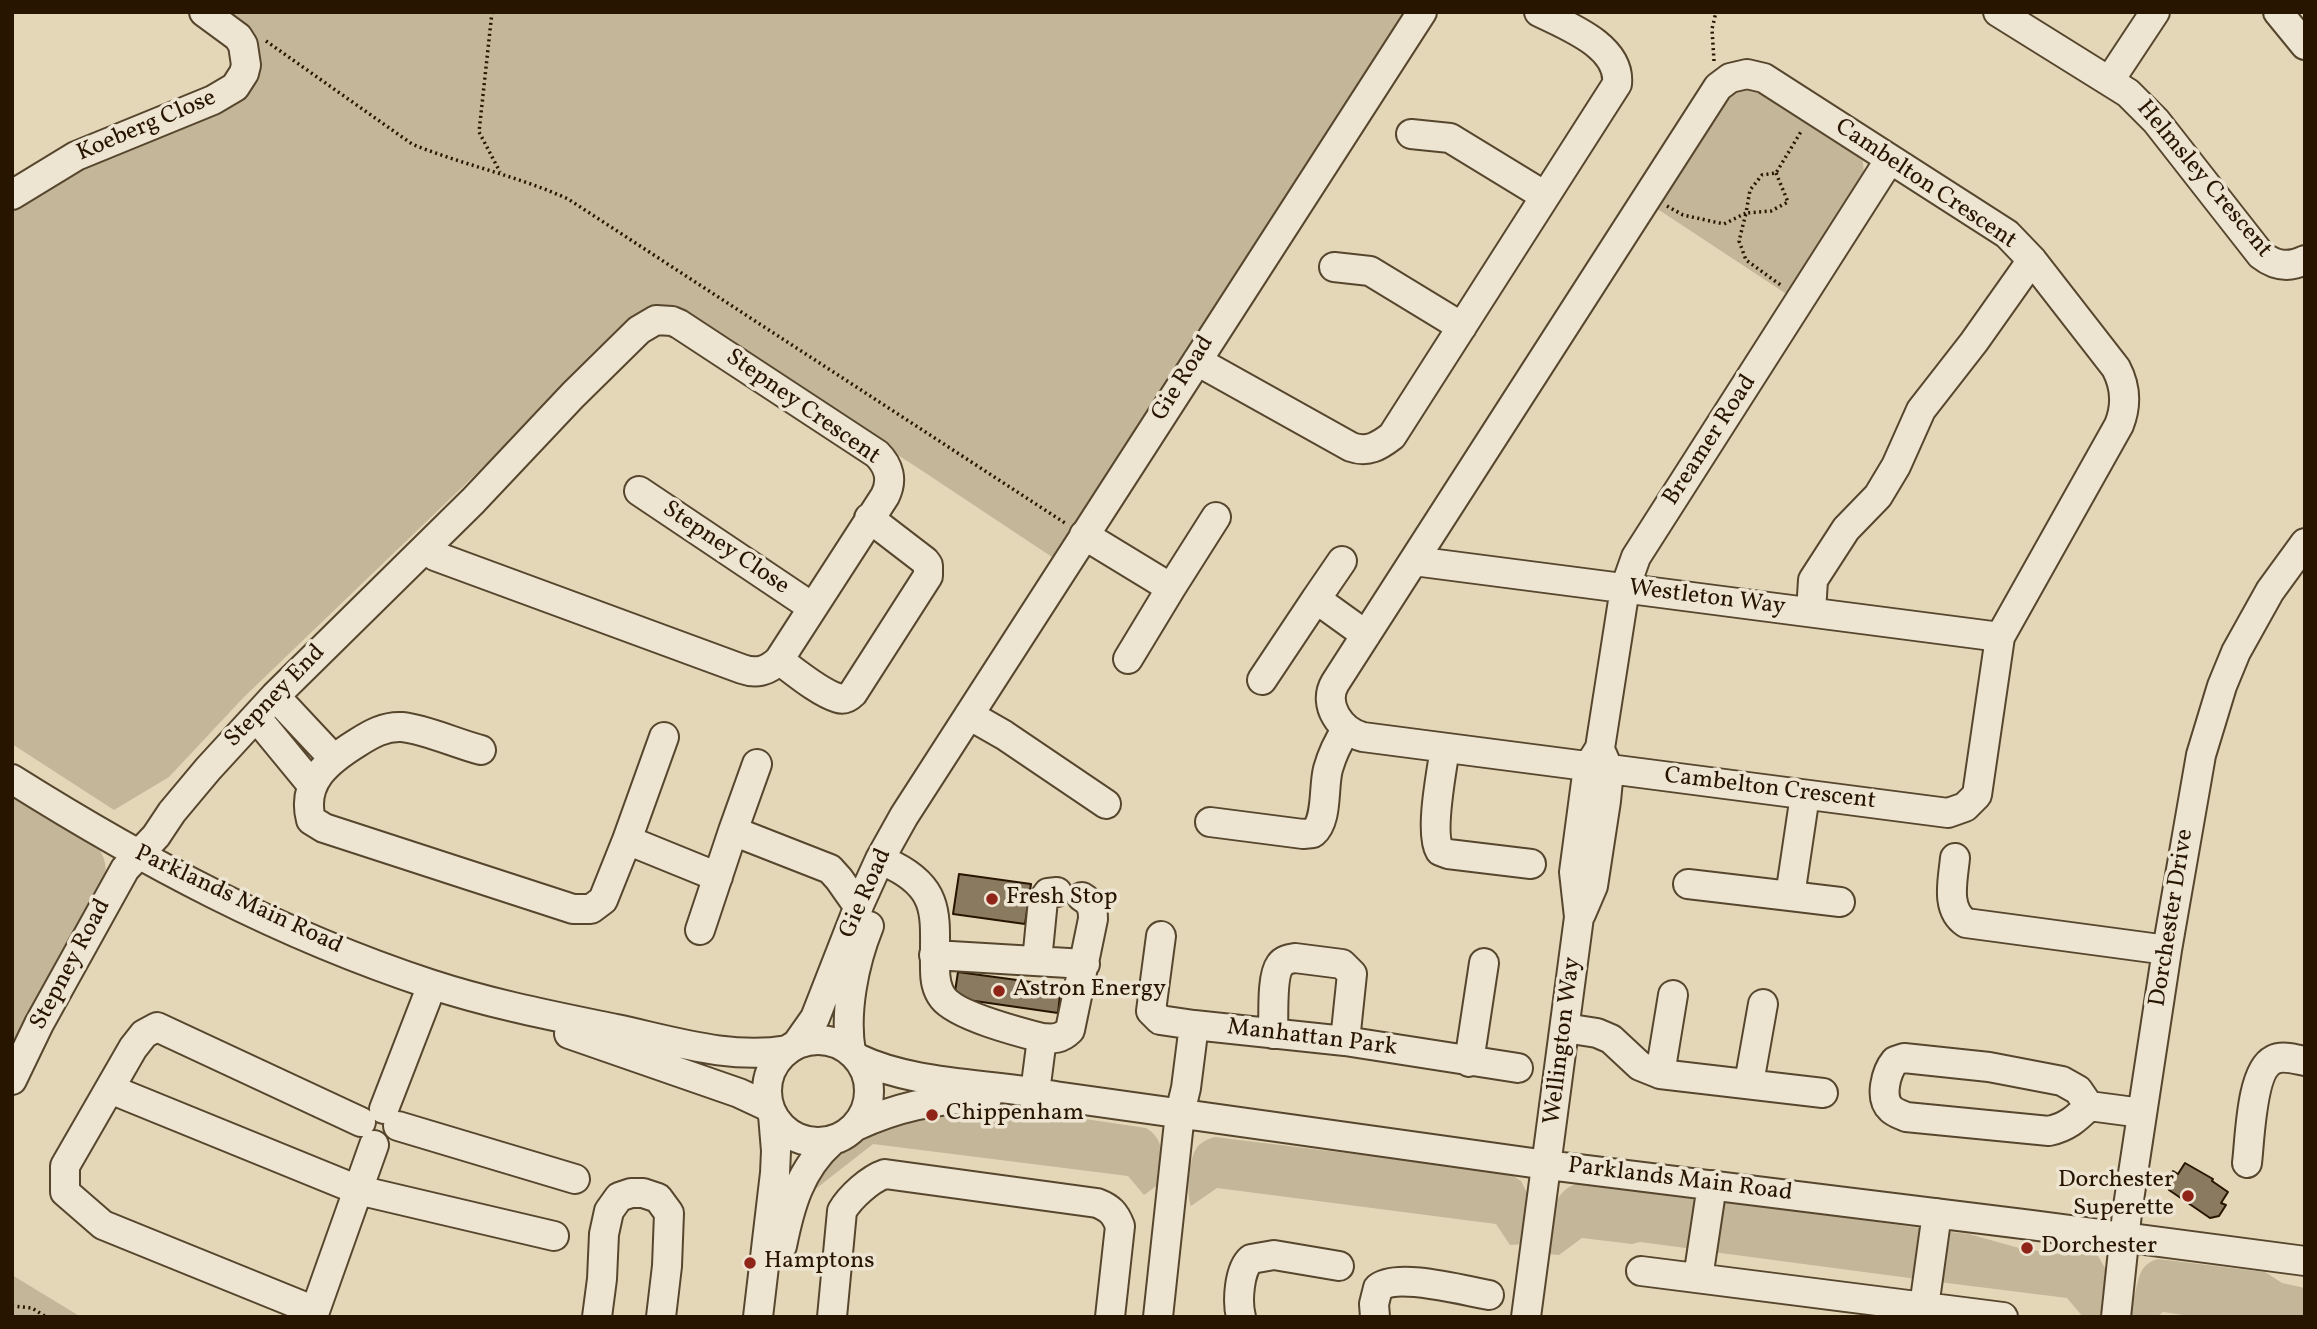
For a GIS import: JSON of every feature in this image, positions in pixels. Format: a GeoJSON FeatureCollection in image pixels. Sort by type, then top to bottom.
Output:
{"type":"FeatureCollection","features":[{"type":"Feature","properties":{"kind":"street","name":"Koeberg Close"},"geometry":{"type":"LineString","coordinates":[[12,195],[76,156],[213,100],[235,87],[246,65],[243,45],[238,37],[205,12]]}},
{"type":"Feature","properties":{"kind":"street","name":"Gie Road"},"geometry":{"type":"LineString","coordinates":[[854,1055],[848,1034],[853,985],[886,864],[904,816],[1422,12]]}},
{"type":"Feature","properties":{"kind":"street"},"geometry":{"type":"LineString","coordinates":[[1200,355],[1249,389],[1351,447],[1368,450],[1392,436],[1616,84],[1618,73],[1602,49],[1539,12]]}},
{"type":"Feature","properties":{"kind":"street","name":"Helmsley Crescent"},"geometry":{"type":"LineString","coordinates":[[1998,12],[2128,93],[2156,121],[2261,255],[2275,264],[2282,265],[2305,260]]}},
{"type":"Feature","properties":{"kind":"street"},"geometry":{"type":"LineString","coordinates":[[2110,80],[2155,12]]}},
{"type":"Feature","properties":{"kind":"street"},"geometry":{"type":"LineString","coordinates":[[2278,12],[2305,45]]}},
{"type":"Feature","properties":{"kind":"street","name":"Cambelton Crescent"},"geometry":{"type":"LineString","coordinates":[[1346,730],[1363,737],[1445,748],[1599,762],[1805,795],[1948,813],[1970,804],[1979,790],[2000,637],[2119,425],[2125,405],[2123,385],[2116,368],[2032,260],[2007,234],[1764,78],[1738,75],[1724,82]]}},
{"type":"Feature","properties":{"kind":"street"},"geometry":{"type":"LineString","coordinates":[[1210,822],[1303,834],[1313,832],[1321,821],[1327,770],[1337,744],[1346,730],[1334,712],[1331,692],[1718,87],[1724,82]]}},
{"type":"Feature","properties":{"kind":"street"},"geometry":{"type":"LineString","coordinates":[[1411,134],[1450,138],[1545,196]]}},
{"type":"Feature","properties":{"kind":"street","name":"Breamer Road"},"geometry":{"type":"LineString","coordinates":[[1599,762],[1625,588],[1636,557],[1890,159]]}},
{"type":"Feature","properties":{"kind":"street"},"geometry":{"type":"LineString","coordinates":[[1811,612],[1813,580],[1846,529],[1878,496],[1896,466],[1921,410],[2032,260]]}},
{"type":"Feature","properties":{"kind":"street"},"geometry":{"type":"LineString","coordinates":[[1334,267],[1370,271],[1462,327]]}},
{"type":"Feature","properties":{"kind":"street","name":"Stepney Crescent"},"geometry":{"type":"LineString","coordinates":[[425,549],[639,330],[649,322],[664,320],[679,324],[877,454],[887,466],[890,482],[885,496],[779,660]]}},
{"type":"Feature","properties":{"kind":"street","name":"Stepney Close"},"geometry":{"type":"LineString","coordinates":[[639,491],[812,607]]}},
{"type":"Feature","properties":{"kind":"street"},"geometry":{"type":"LineString","coordinates":[[1128,659],[1216,517]]}},
{"type":"Feature","properties":{"kind":"street"},"geometry":{"type":"LineString","coordinates":[[425,549],[435,556],[748,671],[767,669],[779,660],[837,698],[846,698],[853,693],[928,576],[929,570],[925,561],[869,518]]}},
{"type":"Feature","properties":{"kind":"street"},"geometry":{"type":"LineString","coordinates":[[1084,535],[1171,588]]}},
{"type":"Feature","properties":{"kind":"street","name":"Dorchester Drive"},"geometry":{"type":"LineString","coordinates":[[2116,1317],[2123,1237],[2167,950],[2201,755],[2218,698],[2253,620],[2270,591],[2305,543]]}},
{"type":"Feature","properties":{"kind":"street","name":"Stepney End"},"geometry":{"type":"LineString","coordinates":[[138,855],[156,836],[172,812],[275,696],[425,549]]}},
{"type":"Feature","properties":{"kind":"street"},"geometry":{"type":"LineString","coordinates":[[1262,680],[1342,561]]}},
{"type":"Feature","properties":{"kind":"street","name":"Westleton Way"},"geometry":{"type":"LineString","coordinates":[[1414,561],[2000,637]]}},
{"type":"Feature","properties":{"kind":"street"},"geometry":{"type":"LineString","coordinates":[[1315,599],[1366,635]]}},
{"type":"Feature","properties":{"kind":"street"},"geometry":{"type":"LineString","coordinates":[[275,696],[333,758]]}},
{"type":"Feature","properties":{"kind":"street"},"geometry":{"type":"LineString","coordinates":[[969,715],[1107,804]]}},
{"type":"Feature","properties":{"kind":"street"},"geometry":{"type":"LineString","coordinates":[[256,717],[312,785]]}},
{"type":"Feature","properties":{"kind":"street"},"geometry":{"type":"LineString","coordinates":[[481,750],[404,727],[386,728],[322,767],[312,785],[308,807],[311,820],[324,828],[573,909],[591,909],[603,900],[664,737]]}},
{"type":"Feature","properties":{"kind":"street"},"geometry":{"type":"LineString","coordinates":[[1445,748],[1437,808],[1436,840],[1440,851],[1531,864]]}},
{"type":"Feature","properties":{"kind":"street","name":"Wellington Way"},"geometry":{"type":"LineString","coordinates":[[1527,1317],[1580,917],[1574,872],[1599,762]]}},
{"type":"Feature","properties":{"kind":"street"},"geometry":{"type":"LineString","coordinates":[[701,930],[757,764]]}},
{"type":"Feature","properties":{"kind":"street","name":"Parklands Main Road"},"geometry":{"type":"LineString","coordinates":[[12,779],[138,855],[277,925],[432,985],[516,1009],[705,1050],[763,1054],[792,1047]]}},
{"type":"Feature","properties":{"kind":"street"},"geometry":{"type":"LineString","coordinates":[[1790,896],[1805,795]]}},
{"type":"Feature","properties":{"kind":"street"},"geometry":{"type":"LineString","coordinates":[[733,831],[830,869],[858,906]]}},
{"type":"Feature","properties":{"kind":"street"},"geometry":{"type":"LineString","coordinates":[[627,840],[718,877]]}},
{"type":"Feature","properties":{"kind":"street","name":"Stepney Road"},"geometry":{"type":"LineString","coordinates":[[12,1080],[96,920],[125,869],[138,855]]}},
{"type":"Feature","properties":{"kind":"street"},"geometry":{"type":"LineString","coordinates":[[1955,858],[1952,898],[1956,914],[1966,923],[2167,950]]}},
{"type":"Feature","properties":{"kind":"street","name":"Gie Road"},"geometry":{"type":"LineString","coordinates":[[792,1047],[816,1018],[858,906],[886,864]]}},
{"type":"Feature","properties":{"kind":"street"},"geometry":{"type":"LineString","coordinates":[[830,869],[886,864],[914,877],[932,902],[935,983],[942,998],[954,1009],[1042,1038],[1055,1039],[1070,1030],[1085,964],[1093,909],[1088,900],[1069,894],[1048,893],[1043,900],[1037,961]]}},
{"type":"Feature","properties":{"kind":"street"},"geometry":{"type":"LineString","coordinates":[[1688,884],[1840,902]]}},
{"type":"Feature","properties":{"kind":"street"},"geometry":{"type":"LineString","coordinates":[[1161,936],[1151,1011],[1160,1020],[1194,1025]]}},
{"type":"Feature","properties":{"kind":"street"},"geometry":{"type":"LineString","coordinates":[[934,955],[1085,964]]}},
{"type":"Feature","properties":{"kind":"street"},"geometry":{"type":"LineString","coordinates":[[1273,1034],[1275,977],[1278,967],[1288,959],[1295,958],[1342,964],[1352,974],[1345,1041]]}},
{"type":"Feature","properties":{"kind":"street"},"geometry":{"type":"LineString","coordinates":[[1469,1062],[1484,963]]}},
{"type":"Feature","properties":{"kind":"street"},"geometry":{"type":"LineString","coordinates":[[432,985],[379,1125],[358,1190],[325,1314],[103,1225],[65,1192],[65,1166],[133,1048],[144,1034],[157,1027],[379,1125],[575,1178]]}},
{"type":"Feature","properties":{"kind":"street"},"geometry":{"type":"LineString","coordinates":[[1660,1074],[1673,995]]}},
{"type":"Feature","properties":{"kind":"street"},"geometry":{"type":"LineString","coordinates":[[1749,1083],[1763,1004]]}},
{"type":"Feature","properties":{"kind":"street","name":"Parklands Main Road"},"geometry":{"type":"LineString","coordinates":[[516,1009],[577,1038],[739,1093],[771,1111]]}},
{"type":"Feature","properties":{"kind":"street","name":"Manhattan Park"},"geometry":{"type":"LineString","coordinates":[[1158,1317],[1180,1113],[1194,1025],[1345,1041],[1518,1068]]}},
{"type":"Feature","properties":{"kind":"street"},"geometry":{"type":"LineString","coordinates":[[1565,1028],[1597,1033],[1611,1039],[1640,1066],[1660,1074],[1823,1093]]}},
{"type":"Feature","properties":{"kind":"street"},"geometry":{"type":"LineString","coordinates":[[1042,1038],[1042,1096]]}},
{"type":"Feature","properties":{"kind":"street"},"geometry":{"type":"LineString","coordinates":[[758,1317],[774,1189],[776,1151],[767,1091],[770,1073],[778,1059],[792,1047],[812,1040],[824,1040],[854,1055],[866,1074],[869,1095],[863,1116],[847,1134],[832,1141],[814,1143],[795,1137],[785,1131],[771,1111]]}},
{"type":"Feature","properties":{"kind":"street","name":"Parklands Main Road"},"geometry":{"type":"LineString","coordinates":[[854,1055],[881,1068],[906,1074],[1042,1096],[1546,1165],[2305,1261]]}},
{"type":"Feature","properties":{"kind":"street"},"geometry":{"type":"LineString","coordinates":[[2247,1163],[2261,1070],[2280,1057],[2305,1061]]}},
{"type":"Feature","properties":{"kind":"street"},"geometry":{"type":"LineString","coordinates":[[2089,1106],[2076,1120],[2049,1132],[1906,1117],[1890,1109],[1886,1102],[1886,1077],[1895,1061],[1905,1058],[1989,1067],[2062,1081],[2078,1090],[2089,1106],[2142,1113]]}},
{"type":"Feature","properties":{"kind":"street"},"geometry":{"type":"LineString","coordinates":[[110,1089],[358,1190],[554,1236]]}},
{"type":"Feature","properties":{"kind":"street","name":"Parklands Main Road"},"geometry":{"type":"LineString","coordinates":[[856,1126],[905,1108],[946,1100],[1042,1096]]}},
{"type":"Feature","properties":{"kind":"street"},"geometry":{"type":"LineString","coordinates":[[771,1317],[785,1231],[793,1201],[811,1163],[832,1141]]}},
{"type":"Feature","properties":{"kind":"street"},"geometry":{"type":"LineString","coordinates":[[832,1317],[842,1211],[846,1204],[876,1177],[885,1174],[1097,1203],[1107,1207],[1116,1214],[1120,1226],[1110,1317]]}},
{"type":"Feature","properties":{"kind":"street"},"geometry":{"type":"LineString","coordinates":[[1698,1279],[1712,1185]]}},
{"type":"Feature","properties":{"kind":"street"},"geometry":{"type":"LineString","coordinates":[[597,1317],[604,1234],[609,1212],[619,1196],[631,1193],[643,1193],[658,1198],[669,1213],[661,1317]]}},
{"type":"Feature","properties":{"kind":"street"},"geometry":{"type":"LineString","coordinates":[[1924,1307],[1937,1213]]}},
{"type":"Feature","properties":{"kind":"street"},"geometry":{"type":"LineString","coordinates":[[1241,1317],[1239,1303],[1244,1266],[1251,1259],[1274,1255],[1339,1266]]}},
{"type":"Feature","properties":{"kind":"street"},"geometry":{"type":"LineString","coordinates":[[1640,1271],[2003,1317]]}},
{"type":"Feature","properties":{"kind":"street"},"geometry":{"type":"LineString","coordinates":[[1375,1317],[1374,1304],[1378,1288],[1389,1282],[1426,1284],[1489,1295]]}},
{"type":"Feature","properties":{"kind":"path"},"geometry":{"type":"LineString","coordinates":[[492,12],[480,132],[500,172]]}},
{"type":"Feature","properties":{"kind":"path"},"geometry":{"type":"LineString","coordinates":[[1716,12],[1712,29],[1714,61],[1724,82]]}},
{"type":"Feature","properties":{"kind":"path"},"geometry":{"type":"LineString","coordinates":[[262,38],[412,144],[535,184],[568,199],[1084,535]]}},
{"type":"Feature","properties":{"kind":"path"},"geometry":{"type":"LineString","coordinates":[[1776,173],[1812,109]]}},
{"type":"Feature","properties":{"kind":"path"},"geometry":{"type":"LineString","coordinates":[[1648,196],[1683,215],[1724,224],[1746,213],[1771,211],[1788,202],[1776,173]]}},
{"type":"Feature","properties":{"kind":"path"},"geometry":{"type":"LineString","coordinates":[[1776,173],[1762,175],[1750,190],[1739,241],[1746,260],[1801,299]]}},
{"type":"Feature","properties":{"kind":"path"},"geometry":{"type":"LineString","coordinates":[[12,1306],[32,1308],[46,1317]]}},
{"type":"Feature","properties":{"kind":"shaded area"},"geometry":{"type":"Polygon","coordinates":[[[220,12],[1414,12],[1055,559],[677,313],[635,321],[243,698],[169,777],[114,810],[12,744],[12,205],[86,158],[245,92],[220,12]]]}},
{"type":"Feature","properties":{"kind":"shaded area"},"geometry":{"type":"Polygon","coordinates":[[[1751,83],[1862,154],[1865,183],[1791,297],[1653,206],[1726,95],[1751,83]]]}},
{"type":"Feature","properties":{"kind":"shaded area"},"geometry":{"type":"Polygon","coordinates":[[[12,792],[96,845],[106,870],[105,879],[12,1058],[12,792]]]}},
{"type":"Feature","properties":{"kind":"shaded area"},"geometry":{"type":"Polygon","coordinates":[[[989,1109],[1038,1112],[1146,1128],[1158,1139],[1162,1153],[1159,1184],[1144,1195],[1128,1176],[873,1144],[813,1191],[822,1170],[839,1153],[861,1139],[914,1121],[989,1109]]]}},
{"type":"Feature","properties":{"kind":"shaded area"},"geometry":{"type":"Polygon","coordinates":[[[1215,1137],[1509,1173],[1521,1181],[1528,1195],[1531,1195],[1525,1244],[1510,1245],[1496,1224],[1217,1188],[1191,1206],[1189,1186],[1194,1154],[1202,1143],[1215,1137]]]}},
{"type":"Feature","properties":{"kind":"shaded area"},"geometry":{"type":"Polygon","coordinates":[[[1584,1183],[1693,1198],[1699,1207],[1693,1249],[1582,1238],[1559,1255],[1549,1254],[1552,1220],[1558,1199],[1572,1186],[1584,1183]]]}},
{"type":"Feature","properties":{"kind":"shaded area"},"geometry":{"type":"Polygon","coordinates":[[[1726,1201],[1920,1228],[1923,1239],[1917,1279],[1713,1252],[1718,1210],[1726,1201]]]}},
{"type":"Feature","properties":{"kind":"shaded area"},"geometry":{"type":"Polygon","coordinates":[[[1951,1232],[1969,1234],[2019,1248],[2066,1255],[2093,1253],[2098,1256],[2108,1273],[2100,1317],[2083,1317],[2067,1298],[1939,1282],[1945,1238],[1951,1232]]]}},
{"type":"Feature","properties":{"kind":"shaded area"},"geometry":{"type":"Polygon","coordinates":[[[2158,1259],[2265,1272],[2282,1283],[2305,1288],[2305,1317],[2196,1317],[2163,1312],[2157,1317],[2130,1317],[2142,1270],[2158,1259]]]}},
{"type":"Feature","properties":{"kind":"shaded area"},"geometry":{"type":"Polygon","coordinates":[[[12,1275],[81,1317],[12,1317],[12,1275]]]}},
{"type":"Feature","properties":{"kind":"building","name":"Fresh Stop"},"geometry":{"type":"Polygon","coordinates":[[[959,874],[1031,884],[1025,924],[953,914],[959,874]]]}},
{"type":"Feature","properties":{"kind":"building"},"geometry":{"type":"Polygon","coordinates":[[[958,972],[1061,986],[1058,1013],[954,998],[958,972]]]}},
{"type":"Feature","properties":{"kind":"building"},"geometry":{"type":"Polygon","coordinates":[[[2185,1163],[2213,1179],[2212,1181],[2228,1192],[2221,1203],[2226,1205],[2219,1216],[2210,1218],[2169,1190],[2166,1183],[2173,1171],[2178,1174],[2185,1163]]]}},
{"type":"Feature","properties":{"kind":"place","name":"Fresh Stop"},"geometry":{"type":"Point","coordinates":[992,899]}},
{"type":"Feature","properties":{"kind":"place","name":"Astron Energy"},"geometry":{"type":"Point","coordinates":[999,991]}},
{"type":"Feature","properties":{"kind":"place","name":"Chippenham"},"geometry":{"type":"Point","coordinates":[932,1115]}},
{"type":"Feature","properties":{"kind":"place","name":"Dorchester Superette"},"geometry":{"type":"Point","coordinates":[2188,1196]}},
{"type":"Feature","properties":{"kind":"place","name":"Dorchester"},"geometry":{"type":"Point","coordinates":[2027,1248]}},
{"type":"Feature","properties":{"kind":"place","name":"Hamptons"},"geometry":{"type":"Point","coordinates":[750,1263]}}]}
